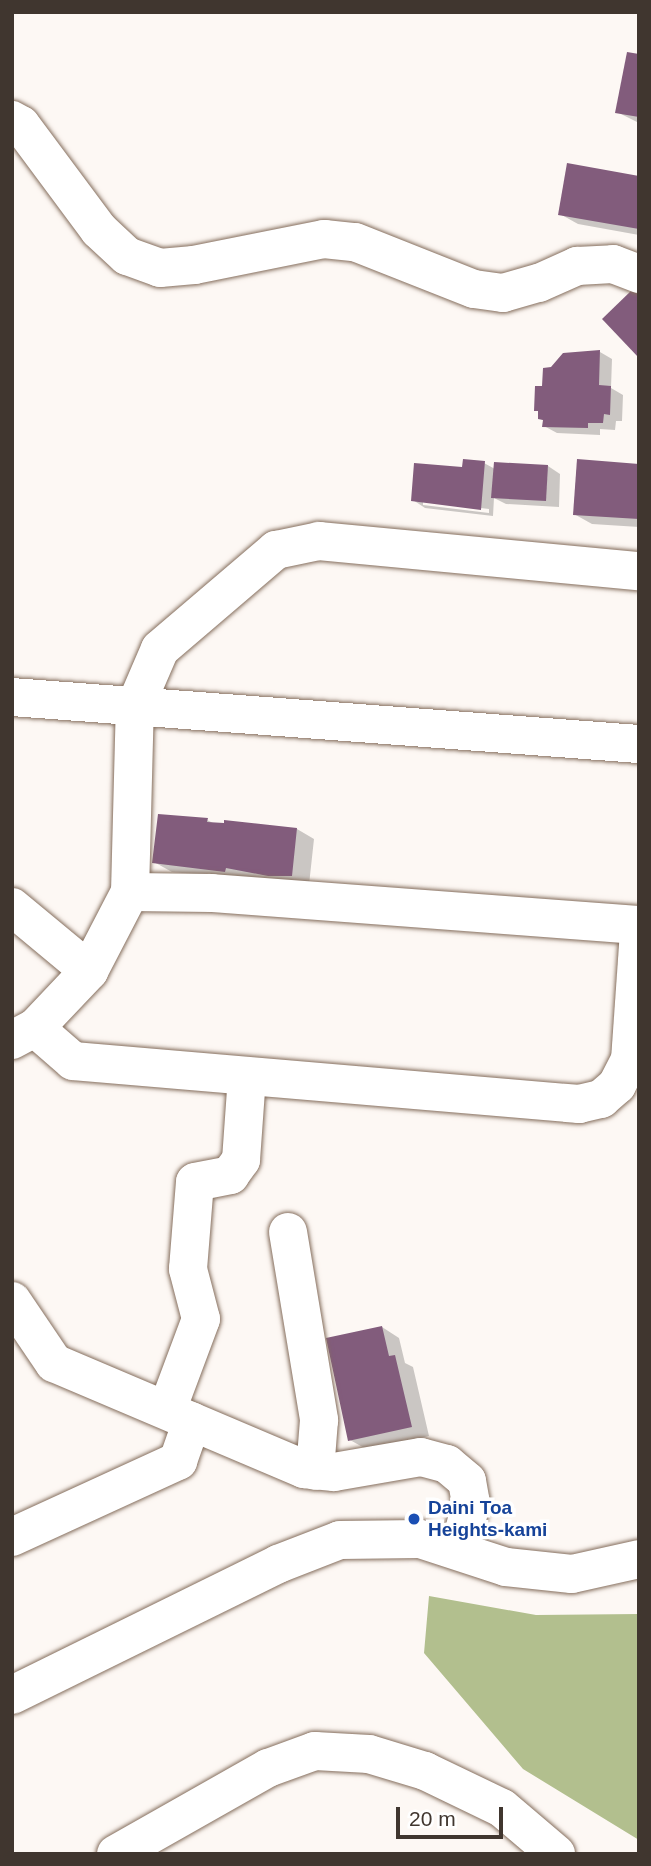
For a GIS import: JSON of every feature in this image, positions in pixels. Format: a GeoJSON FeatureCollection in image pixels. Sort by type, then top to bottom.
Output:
{"type":"FeatureCollection","features":[{"type":"Feature","properties":{"kind":"street"},"geometry":{"type":"LineString","coordinates":[[12,120],[20,125],[99,230],[127,256],[160,268],[194,265],[324,239],[355,242],[474,289],[503,293],[539,283],[576,266],[612,264],[639,274]]}},
{"type":"Feature","properties":{"kind":"street"},"geometry":{"type":"LineString","coordinates":[[130,891],[212,893],[639,928],[630,1060],[617,1085],[601,1099],[579,1104],[73,1061],[23,1034],[89,971],[130,891],[135,707],[160,649],[276,550],[319,541],[639,571]]}},
{"type":"Feature","properties":{"kind":"street"},"geometry":{"type":"LineString","coordinates":[[12,697],[639,744]]}},
{"type":"Feature","properties":{"kind":"street"},"geometry":{"type":"LineString","coordinates":[[14,910],[89,971]]}},
{"type":"Feature","properties":{"kind":"street"},"geometry":{"type":"LineString","coordinates":[[12,1537],[178,1461],[180,1415],[201,1319],[188,1269],[195,1182],[230,1175],[241,1160],[247,1076]]}},
{"type":"Feature","properties":{"kind":"street"},"geometry":{"type":"LineString","coordinates":[[288,1232],[319,1420],[315,1471]]}},
{"type":"Feature","properties":{"kind":"street"},"geometry":{"type":"LineString","coordinates":[[12,1301],[25,1344],[54,1363],[304,1469],[334,1472],[421,1457],[447,1464],[467,1480],[471,1503],[459,1551]]}},
{"type":"Feature","properties":{"kind":"street"},"geometry":{"type":"LineString","coordinates":[[12,1695],[278,1564],[340,1540],[420,1539],[506,1567],[572,1574],[639,1559]]}},
{"type":"Feature","properties":{"kind":"street"},"geometry":{"type":"LineString","coordinates":[[116,1854],[268,1768],[315,1751],[369,1754],[425,1771],[502,1808],[542,1850]]}},
{"type":"Feature","properties":{"kind":"green space"},"geometry":{"type":"Polygon","coordinates":[[[429,1596],[536,1615],[639,1614],[639,1840],[523,1769],[424,1653],[429,1596]]]}},
{"type":"Feature","properties":{"kind":"building"},"geometry":{"type":"Polygon","coordinates":[[[627,52],[639,54],[639,117],[615,113],[627,52]]]}},
{"type":"Feature","properties":{"kind":"building"},"geometry":{"type":"Polygon","coordinates":[[[567,163],[639,176],[639,229],[558,215],[567,163]]]}},
{"type":"Feature","properties":{"kind":"building"},"geometry":{"type":"Polygon","coordinates":[[[633,289],[639,296],[639,358],[602,319],[633,289]]]}},
{"type":"Feature","properties":{"kind":"building"},"geometry":{"type":"Polygon","coordinates":[[[600,350],[599,385],[611,386],[610,415],[604,414],[603,423],[588,423],[588,428],[542,427],[543,420],[538,419],[538,411],[534,411],[535,386],[542,386],[543,368],[551,367],[563,353],[600,350]]]}},
{"type":"Feature","properties":{"kind":"building"},"geometry":{"type":"Polygon","coordinates":[[[463,459],[485,461],[481,510],[411,501],[414,463],[462,467],[463,459]]]}},
{"type":"Feature","properties":{"kind":"building"},"geometry":{"type":"Polygon","coordinates":[[[577,459],[639,464],[639,519],[573,515],[577,459]]]}},
{"type":"Feature","properties":{"kind":"building"},"geometry":{"type":"Polygon","coordinates":[[[494,462],[548,465],[546,501],[491,498],[494,462]]]}},
{"type":"Feature","properties":{"kind":"building"},"geometry":{"type":"Polygon","coordinates":[[[158,814],[208,818],[207,822],[224,823],[224,820],[297,828],[292,876],[268,876],[226,868],[225,872],[152,863],[158,814]]]}},
{"type":"Feature","properties":{"kind":"building"},"geometry":{"type":"Polygon","coordinates":[[[382,1326],[389,1356],[395,1355],[412,1427],[348,1441],[326,1338],[382,1326]]]}},
{"type":"Feature","properties":{"kind":"place","name":"Daini Toa Heights-kami"},"geometry":{"type":"Point","coordinates":[414,1519]}}]}
